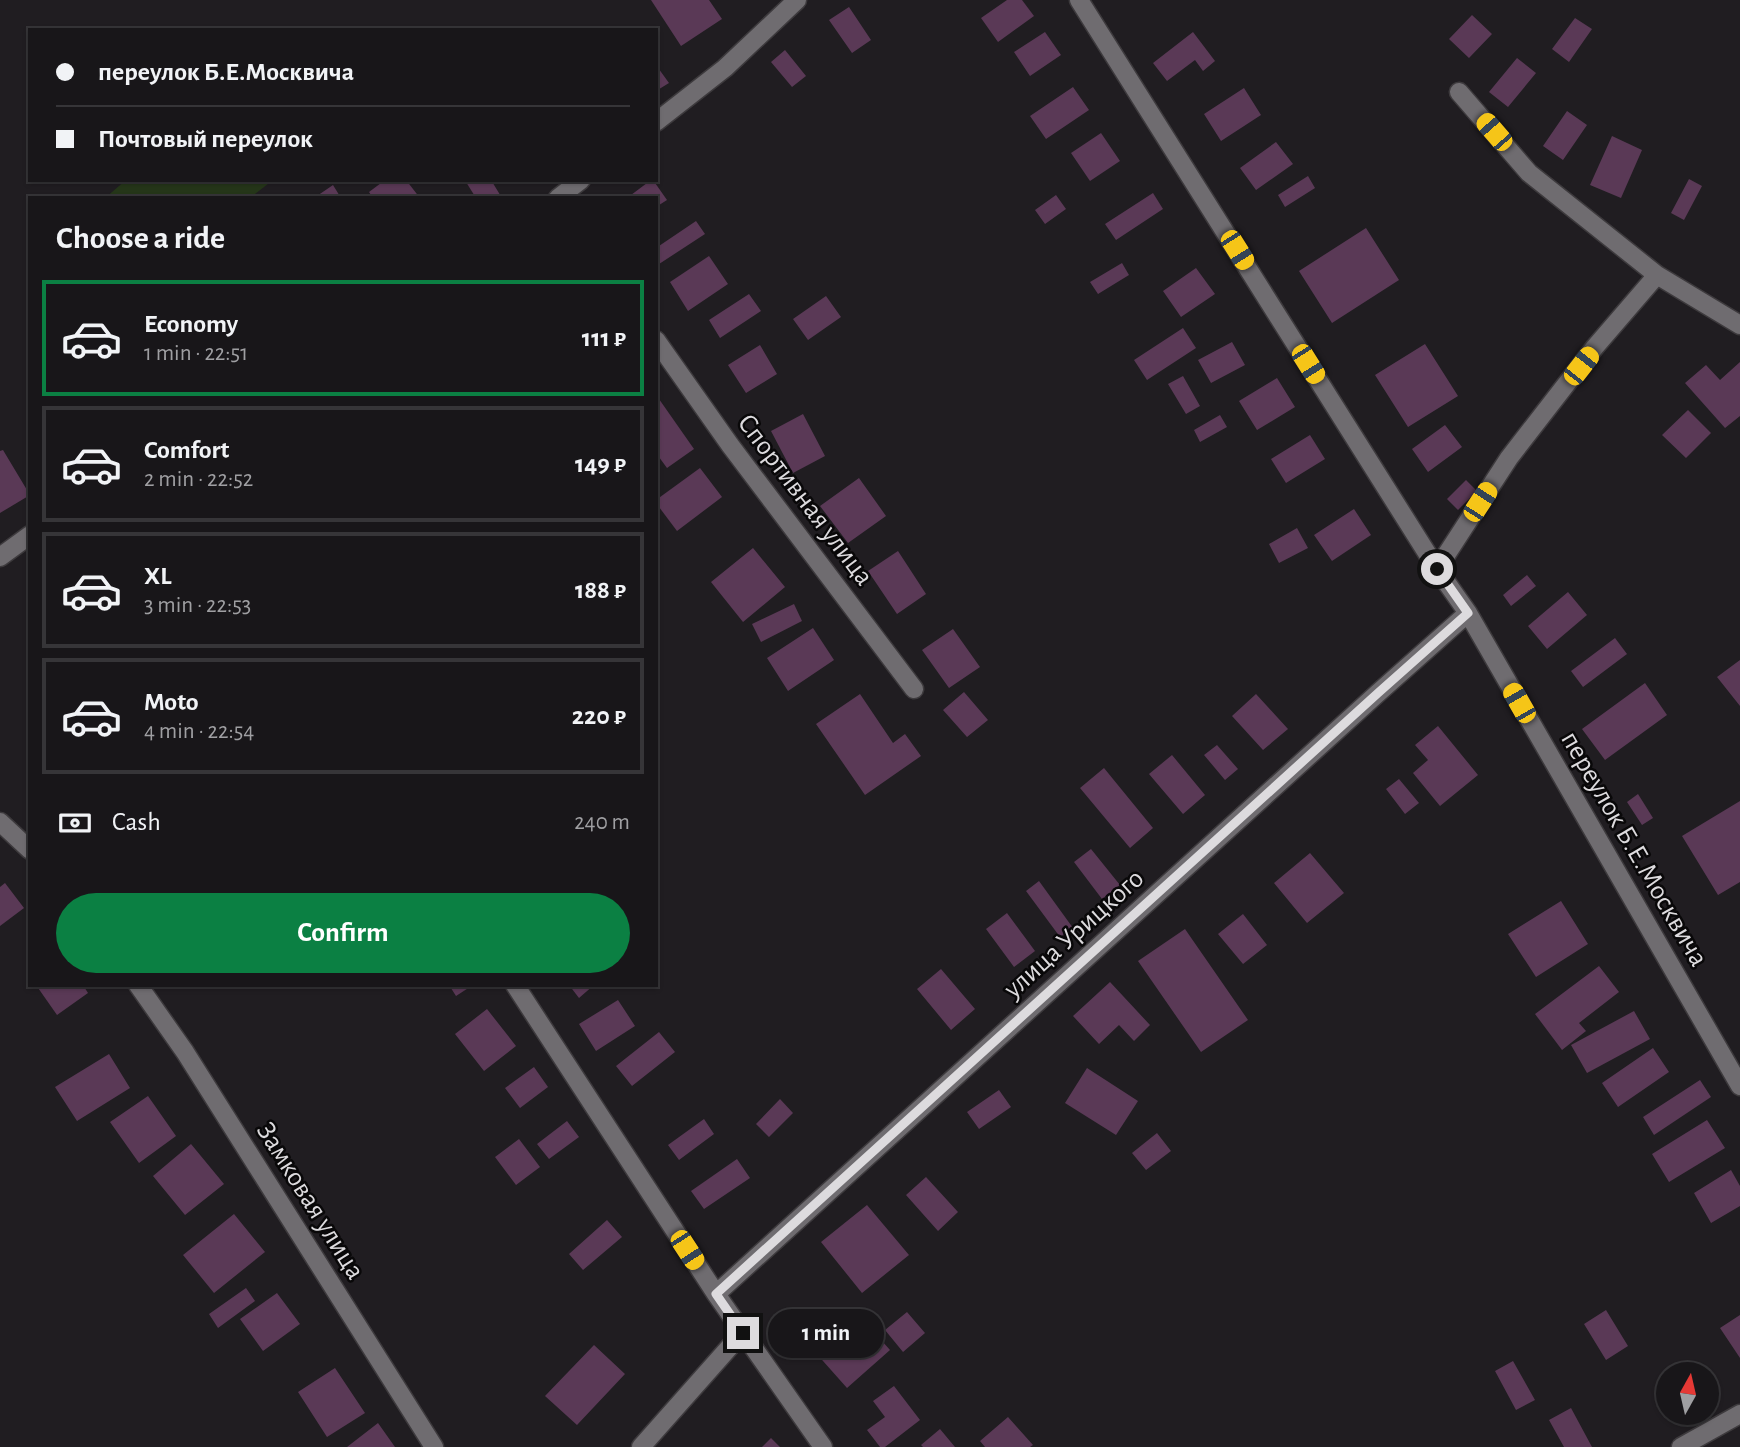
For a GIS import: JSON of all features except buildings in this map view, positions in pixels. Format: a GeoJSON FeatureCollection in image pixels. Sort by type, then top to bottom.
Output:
{"type":"FeatureCollection","features":[{"type":"Feature","properties":{"kind":"street"},"geometry":{"type":"LineString","coordinates":[[658,120],[725,68],[797,0]]}},
{"type":"Feature","properties":{"kind":"street","name":"переулок Б.Е.Москвича"},"geometry":{"type":"LineString","coordinates":[[1079,0],[1437,569],[1468,613],[1740,1086]]}},
{"type":"Feature","properties":{"kind":"street"},"geometry":{"type":"LineString","coordinates":[[1459,92],[1529,173],[1657,275],[1740,326]]}},
{"type":"Feature","properties":{"kind":"street"},"geometry":{"type":"LineString","coordinates":[[561,196],[578,182]]}},
{"type":"Feature","properties":{"kind":"street"},"geometry":{"type":"LineString","coordinates":[[1437,569],[1509,458],[1595,347],[1657,275]]}},
{"type":"Feature","properties":{"kind":"street","name":"Спортивная улица"},"geometry":{"type":"LineString","coordinates":[[658,343],[730,445],[914,688]]}},
{"type":"Feature","properties":{"kind":"street"},"geometry":{"type":"LineString","coordinates":[[0,557],[28,536]]}},
{"type":"Feature","properties":{"kind":"street","name":"улица Урицкого"},"geometry":{"type":"LineString","coordinates":[[716,1294],[1468,613]]}},
{"type":"Feature","properties":{"kind":"street"},"geometry":{"type":"LineString","coordinates":[[0,822],[28,848]]}},
{"type":"Feature","properties":{"kind":"street","name":"Замковая улица"},"geometry":{"type":"LineString","coordinates":[[139,987],[185,1052],[434,1447]]}},
{"type":"Feature","properties":{"kind":"street"},"geometry":{"type":"LineString","coordinates":[[517,987],[716,1294],[824,1447]]}},
{"type":"Feature","properties":{"kind":"street"},"geometry":{"type":"LineString","coordinates":[[641,1447],[743,1333]]}},
{"type":"Feature","properties":{"kind":"street"},"geometry":{"type":"LineString","coordinates":[[1681,1447],[1740,1414]]}},
{"type":"Feature","properties":{"kind":"green space"},"geometry":{"type":"Polygon","coordinates":[[[124,182],[270,182],[253,196],[107,196],[124,182]]]}},
{"type":"Feature","properties":{"kind":"route"},"geometry":{"type":"LineString","coordinates":[[743,1333],[716,1294],[1468,613],[1437,569]]}}]}
